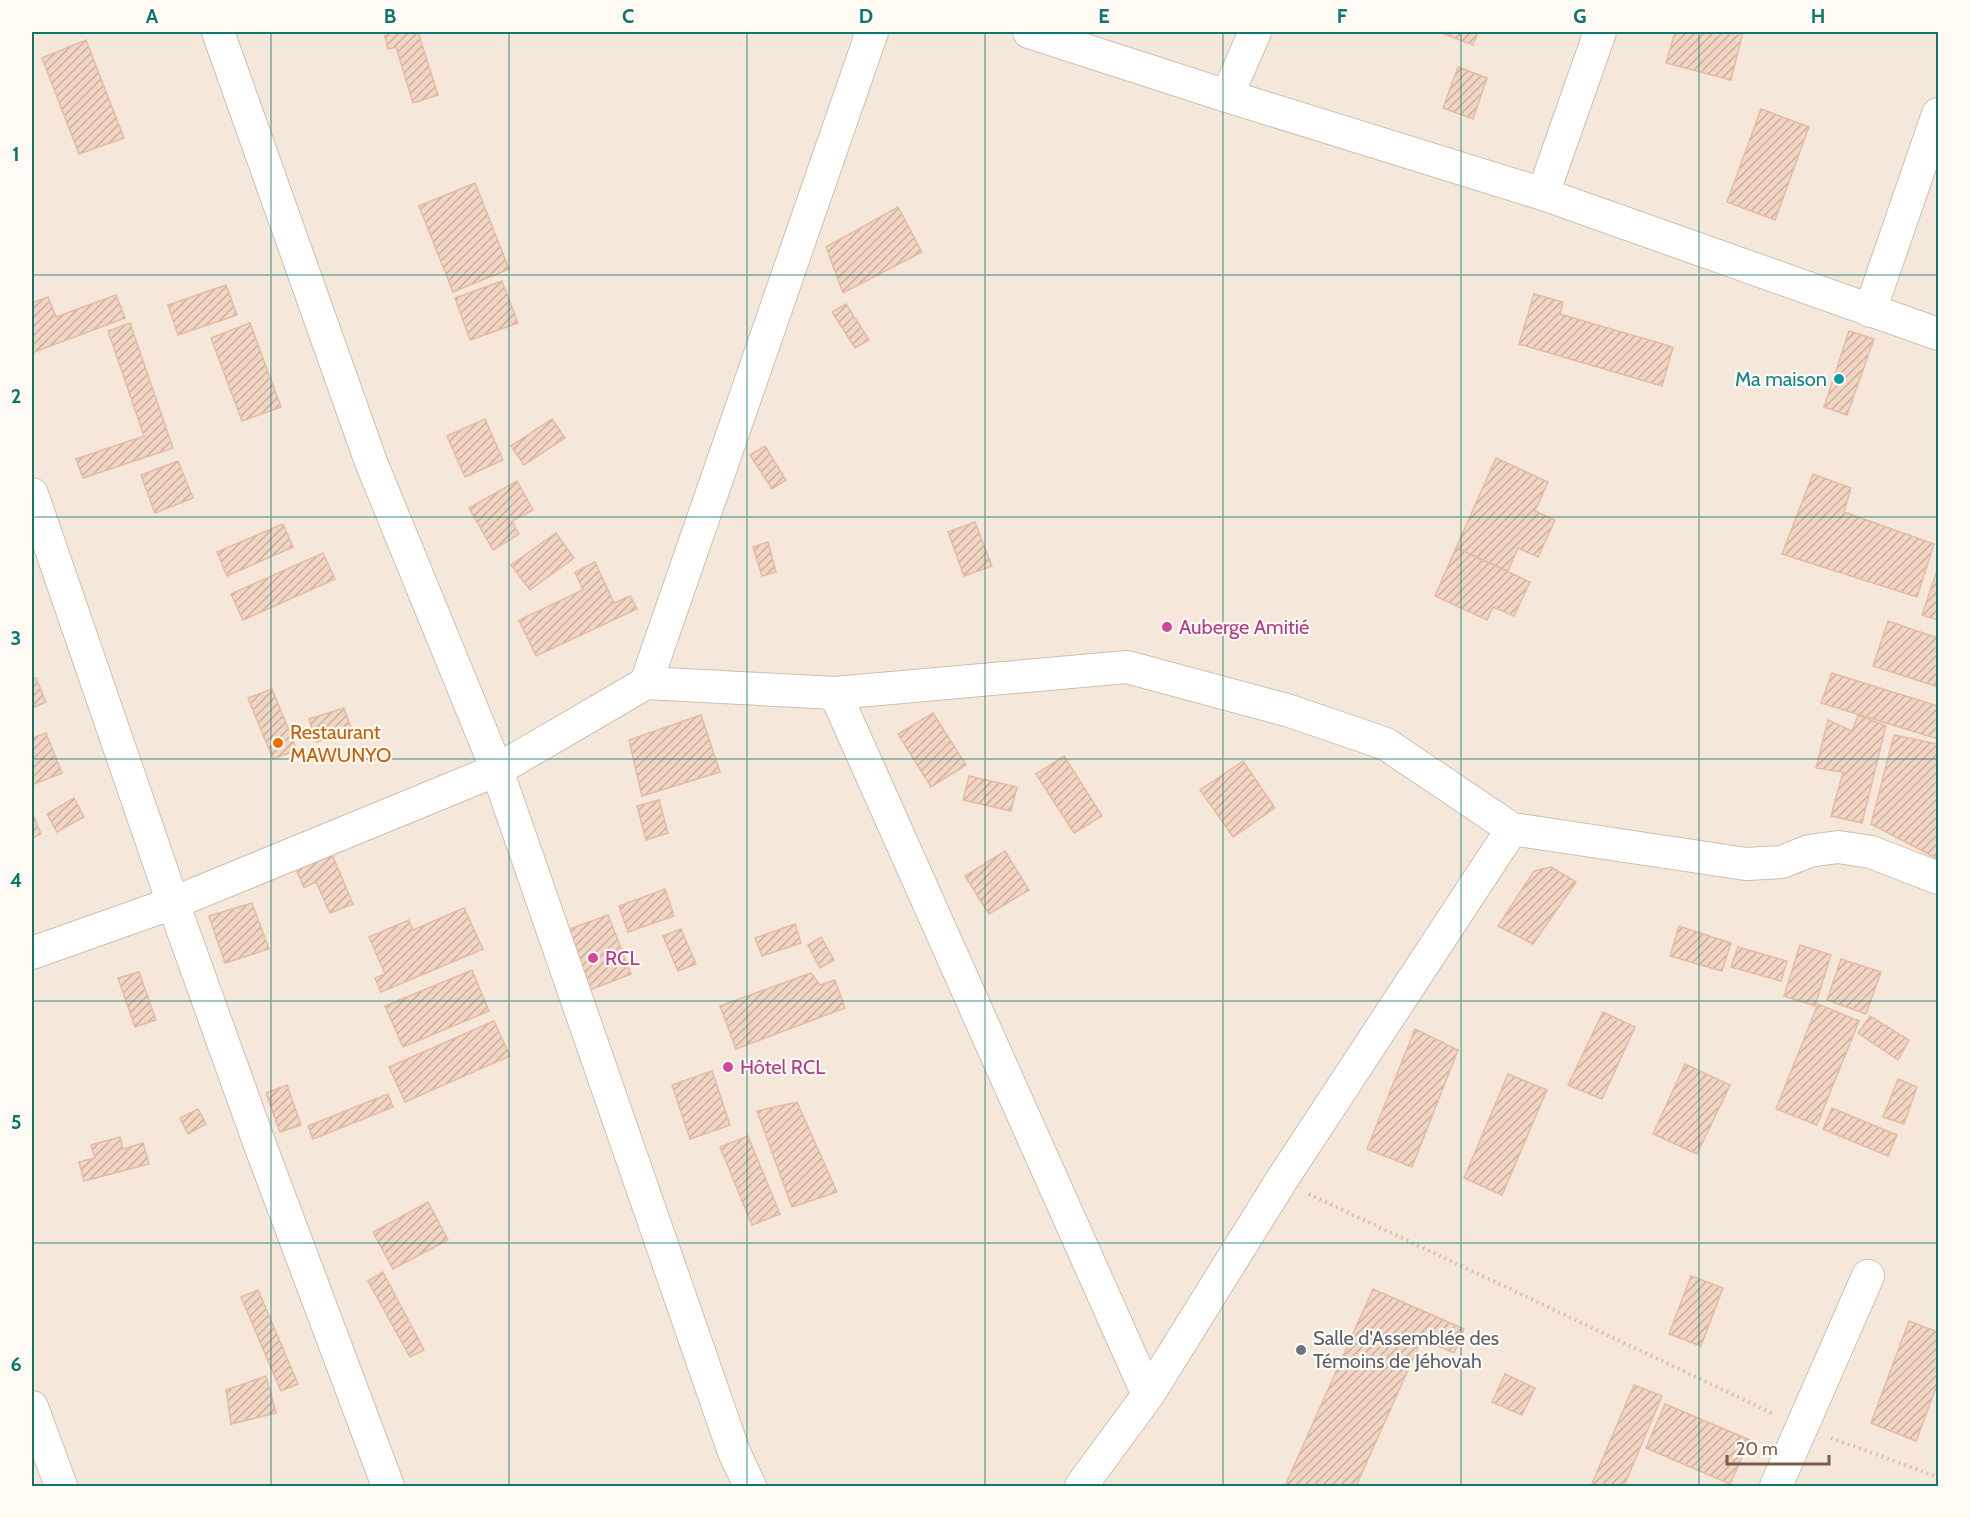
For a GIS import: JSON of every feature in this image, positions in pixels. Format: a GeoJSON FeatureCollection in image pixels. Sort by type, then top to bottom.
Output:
{"type":"FeatureCollection","features":[{"type":"Feature","properties":{"kind":"street"},"geometry":{"type":"LineString","coordinates":[[218,32],[371,462],[497,770],[734,1452],[750,1486]]}},
{"type":"Feature","properties":{"kind":"street"},"geometry":{"type":"LineString","coordinates":[[646,682],[872,32]]}},
{"type":"Feature","properties":{"kind":"street"},"geometry":{"type":"LineString","coordinates":[[1029,32],[1543,194],[1938,334]]}},
{"type":"Feature","properties":{"kind":"street"},"geometry":{"type":"LineString","coordinates":[[1227,96],[1255,32]]}},
{"type":"Feature","properties":{"kind":"street"},"geometry":{"type":"LineString","coordinates":[[1543,194],[1600,32]]}},
{"type":"Feature","properties":{"kind":"street"},"geometry":{"type":"LineString","coordinates":[[1870,311],[1938,114]]}},
{"type":"Feature","properties":{"kind":"street"},"geometry":{"type":"LineString","coordinates":[[32,494],[173,903],[256,1134],[388,1486]]}},
{"type":"Feature","properties":{"kind":"street"},"geometry":{"type":"LineString","coordinates":[[32,953],[173,903],[497,770],[646,682],[835,693],[1127,667],[1290,711],[1386,744],[1512,829],[1746,864],[1782,862],[1809,851],[1838,847],[1871,852],[1938,878]]}},
{"type":"Feature","properties":{"kind":"street"},"geometry":{"type":"LineString","coordinates":[[835,693],[1148,1395]]}},
{"type":"Feature","properties":{"kind":"street"},"geometry":{"type":"LineString","coordinates":[[1081,1486],[1148,1395],[1281,1181],[1512,829]]}},
{"type":"Feature","properties":{"kind":"street"},"geometry":{"type":"LineString","coordinates":[[1776,1486],[1869,1275]]}},
{"type":"Feature","properties":{"kind":"street"},"geometry":{"type":"LineString","coordinates":[[32,1407],[61,1486]]}},
{"type":"Feature","properties":{"kind":"path"},"geometry":{"type":"LineString","coordinates":[[1281,1181],[1802,1427],[1938,1477]]}},
{"type":"Feature","properties":{"kind":"shaded area"},"geometry":{"type":"Polygon","coordinates":[[[32,32],[1938,32],[1938,1486],[32,1486],[32,32]]]}},
{"type":"Feature","properties":{"kind":"building"},"geometry":{"type":"Polygon","coordinates":[[[418,32],[438,95],[413,103],[396,47],[388,49],[384,33],[418,32]]]}},
{"type":"Feature","properties":{"kind":"building"},"geometry":{"type":"Polygon","coordinates":[[[1439,32],[1478,32],[1473,45],[1439,32]]]}},
{"type":"Feature","properties":{"kind":"building"},"geometry":{"type":"Polygon","coordinates":[[[1675,32],[1743,32],[1731,80],[1666,63],[1675,32]]]}},
{"type":"Feature","properties":{"kind":"building"},"geometry":{"type":"Polygon","coordinates":[[[86,40],[124,138],[79,154],[42,58],[86,40]]]}},
{"type":"Feature","properties":{"kind":"building"},"geometry":{"type":"Polygon","coordinates":[[[1458,67],[1487,78],[1473,119],[1443,108],[1458,67]]]}},
{"type":"Feature","properties":{"kind":"building"},"geometry":{"type":"Polygon","coordinates":[[[1761,109],[1809,127],[1775,220],[1727,202],[1761,109]]]}},
{"type":"Feature","properties":{"kind":"building"},"geometry":{"type":"Polygon","coordinates":[[[475,183],[509,269],[453,292],[419,206],[475,183]]]}},
{"type":"Feature","properties":{"kind":"building"},"geometry":{"type":"Polygon","coordinates":[[[898,207],[922,252],[843,293],[826,247],[898,207]]]}},
{"type":"Feature","properties":{"kind":"building"},"geometry":{"type":"Polygon","coordinates":[[[502,281],[518,323],[470,340],[455,298],[502,281]]]}},
{"type":"Feature","properties":{"kind":"building"},"geometry":{"type":"Polygon","coordinates":[[[226,285],[237,315],[178,335],[168,305],[226,285]]]}},
{"type":"Feature","properties":{"kind":"building"},"geometry":{"type":"Polygon","coordinates":[[[1534,294],[1563,302],[1560,314],[1673,347],[1662,386],[1519,344],[1534,294]]]}},
{"type":"Feature","properties":{"kind":"building"},"geometry":{"type":"Polygon","coordinates":[[[116,295],[125,318],[32,353],[32,303],[48,297],[56,317],[116,295]]]}},
{"type":"Feature","properties":{"kind":"building"},"geometry":{"type":"Polygon","coordinates":[[[846,304],[869,340],[855,348],[832,312],[846,304]]]}},
{"type":"Feature","properties":{"kind":"building"},"geometry":{"type":"Polygon","coordinates":[[[130,323],[173,448],[83,478],[76,459],[144,436],[108,331],[130,323]]]}},
{"type":"Feature","properties":{"kind":"building"},"geometry":{"type":"Polygon","coordinates":[[[250,323],[281,407],[242,421],[211,338],[250,323]]]}},
{"type":"Feature","properties":{"kind":"building"},"geometry":{"type":"Polygon","coordinates":[[[1849,331],[1874,339],[1847,415],[1824,407],[1849,331]]]}},
{"type":"Feature","properties":{"kind":"building"},"geometry":{"type":"Polygon","coordinates":[[[485,419],[503,460],[465,477],[447,436],[485,419]]]}},
{"type":"Feature","properties":{"kind":"building"},"geometry":{"type":"Polygon","coordinates":[[[552,419],[565,438],[524,465],[511,446],[552,419]]]}},
{"type":"Feature","properties":{"kind":"building"},"geometry":{"type":"Polygon","coordinates":[[[765,446],[786,480],[772,489],[750,455],[765,446]]]}},
{"type":"Feature","properties":{"kind":"building"},"geometry":{"type":"Polygon","coordinates":[[[1496,458],[1548,482],[1535,511],[1555,520],[1538,557],[1518,548],[1508,571],[1456,548],[1496,458]]]}},
{"type":"Feature","properties":{"kind":"building"},"geometry":{"type":"Polygon","coordinates":[[[178,461],[193,498],[155,513],[141,475],[178,461]]]}},
{"type":"Feature","properties":{"kind":"building"},"geometry":{"type":"Polygon","coordinates":[[[1813,474],[1851,488],[1844,512],[1934,544],[1917,597],[1782,554],[1813,474]]]}},
{"type":"Feature","properties":{"kind":"building"},"geometry":{"type":"Polygon","coordinates":[[[517,481],[533,510],[512,521],[519,534],[493,550],[469,508],[517,481]]]}},
{"type":"Feature","properties":{"kind":"building"},"geometry":{"type":"Polygon","coordinates":[[[975,522],[992,566],[964,576],[948,532],[975,522]]]}},
{"type":"Feature","properties":{"kind":"building"},"geometry":{"type":"Polygon","coordinates":[[[283,524],[293,547],[227,576],[217,552],[283,524]]]}},
{"type":"Feature","properties":{"kind":"building"},"geometry":{"type":"Polygon","coordinates":[[[556,533],[574,558],[530,590],[511,565],[556,533]]]}},
{"type":"Feature","properties":{"kind":"building"},"geometry":{"type":"Polygon","coordinates":[[[768,542],[776,572],[762,576],[753,547],[768,542]]]}},
{"type":"Feature","properties":{"kind":"building"},"geometry":{"type":"Polygon","coordinates":[[[1456,548],[1530,582],[1514,616],[1493,607],[1487,620],[1435,596],[1456,548]]]}},
{"type":"Feature","properties":{"kind":"building"},"geometry":{"type":"Polygon","coordinates":[[[323,553],[335,579],[243,620],[231,594],[323,553]]]}},
{"type":"Feature","properties":{"kind":"building"},"geometry":{"type":"Polygon","coordinates":[[[595,562],[614,603],[630,596],[637,609],[536,656],[519,620],[583,590],[575,572],[595,562]]]}},
{"type":"Feature","properties":{"kind":"building"},"geometry":{"type":"Polygon","coordinates":[[[1938,567],[1938,620],[1922,615],[1938,567]]]}},
{"type":"Feature","properties":{"kind":"building"},"geometry":{"type":"Polygon","coordinates":[[[1888,621],[1938,638],[1938,687],[1873,666],[1888,621]]]}},
{"type":"Feature","properties":{"kind":"building"},"geometry":{"type":"Polygon","coordinates":[[[1832,673],[1938,706],[1938,739],[1821,703],[1832,673]]]}},
{"type":"Feature","properties":{"kind":"building"},"geometry":{"type":"Polygon","coordinates":[[[36,678],[46,702],[32,708],[32,679],[36,678]]]}},
{"type":"Feature","properties":{"kind":"building"},"geometry":{"type":"Polygon","coordinates":[[[272,689],[297,750],[273,759],[248,698],[272,689]]]}},
{"type":"Feature","properties":{"kind":"building"},"geometry":{"type":"Polygon","coordinates":[[[344,708],[352,731],[316,742],[309,719],[344,708]]]}},
{"type":"Feature","properties":{"kind":"building"},"geometry":{"type":"Polygon","coordinates":[[[933,713],[966,765],[931,787],[898,734],[933,713]]]}},
{"type":"Feature","properties":{"kind":"building"},"geometry":{"type":"Polygon","coordinates":[[[701,715],[720,772],[642,796],[629,740],[701,715]]]}},
{"type":"Feature","properties":{"kind":"building"},"geometry":{"type":"Polygon","coordinates":[[[1858,715],[1886,726],[1862,823],[1831,816],[1843,772],[1816,768],[1828,720],[1852,731],[1858,715]]]}},
{"type":"Feature","properties":{"kind":"building"},"geometry":{"type":"Polygon","coordinates":[[[46,733],[62,773],[32,785],[32,738],[46,733]]]}},
{"type":"Feature","properties":{"kind":"building"},"geometry":{"type":"Polygon","coordinates":[[[1894,735],[1938,744],[1938,859],[1871,824],[1894,735]]]}},
{"type":"Feature","properties":{"kind":"building"},"geometry":{"type":"Polygon","coordinates":[[[1064,756],[1102,816],[1074,833],[1036,774],[1064,756]]]}},
{"type":"Feature","properties":{"kind":"building"},"geometry":{"type":"Polygon","coordinates":[[[1243,761],[1275,808],[1233,837],[1200,790],[1243,761]]]}},
{"type":"Feature","properties":{"kind":"building"},"geometry":{"type":"Polygon","coordinates":[[[969,776],[1017,787],[1011,811],[963,800],[969,776]]]}},
{"type":"Feature","properties":{"kind":"building"},"geometry":{"type":"Polygon","coordinates":[[[74,798],[84,817],[57,832],[47,814],[74,798]]]}},
{"type":"Feature","properties":{"kind":"building"},"geometry":{"type":"Polygon","coordinates":[[[659,800],[668,833],[646,840],[637,806],[659,800]]]}},
{"type":"Feature","properties":{"kind":"building"},"geometry":{"type":"Polygon","coordinates":[[[32,812],[41,834],[32,838],[32,812]]]}},
{"type":"Feature","properties":{"kind":"building"},"geometry":{"type":"Polygon","coordinates":[[[1005,851],[1029,890],[989,914],[965,876],[1005,851]]]}},
{"type":"Feature","properties":{"kind":"building"},"geometry":{"type":"Polygon","coordinates":[[[331,852],[353,904],[330,913],[316,882],[304,888],[295,867],[331,852]]]}},
{"type":"Feature","properties":{"kind":"building"},"geometry":{"type":"Polygon","coordinates":[[[1551,867],[1576,882],[1533,944],[1498,926],[1534,871],[1551,867]]]}},
{"type":"Feature","properties":{"kind":"building"},"geometry":{"type":"Polygon","coordinates":[[[665,889],[674,916],[628,932],[619,906],[665,889]]]}},
{"type":"Feature","properties":{"kind":"building"},"geometry":{"type":"Polygon","coordinates":[[[252,903],[269,949],[225,963],[209,916],[252,903]]]}},
{"type":"Feature","properties":{"kind":"building"},"geometry":{"type":"Polygon","coordinates":[[[464,908],[483,949],[381,992],[375,978],[385,974],[369,937],[409,920],[413,930],[464,908]]]}},
{"type":"Feature","properties":{"kind":"building"},"geometry":{"type":"Polygon","coordinates":[[[608,915],[631,974],[590,990],[567,930],[608,915]]]}},
{"type":"Feature","properties":{"kind":"building"},"geometry":{"type":"Polygon","coordinates":[[[795,924],[801,943],[762,956],[755,938],[795,924]]]}},
{"type":"Feature","properties":{"kind":"building"},"geometry":{"type":"Polygon","coordinates":[[[1679,926],[1731,943],[1722,971],[1670,956],[1679,926]]]}},
{"type":"Feature","properties":{"kind":"building"},"geometry":{"type":"Polygon","coordinates":[[[681,929],[696,964],[678,971],[663,936],[681,929]]]}},
{"type":"Feature","properties":{"kind":"building"},"geometry":{"type":"Polygon","coordinates":[[[821,937],[834,960],[820,968],[808,945],[821,937]]]}},
{"type":"Feature","properties":{"kind":"building"},"geometry":{"type":"Polygon","coordinates":[[[1800,945],[1831,955],[1815,1006],[1784,996],[1800,945]]]}},
{"type":"Feature","properties":{"kind":"building"},"geometry":{"type":"Polygon","coordinates":[[[1738,947],[1787,961],[1781,981],[1731,967],[1738,947]]]}},
{"type":"Feature","properties":{"kind":"building"},"geometry":{"type":"Polygon","coordinates":[[[1841,959],[1881,972],[1866,1014],[1827,1000],[1841,959]]]}},
{"type":"Feature","properties":{"kind":"building"},"geometry":{"type":"Polygon","coordinates":[[[472,970],[489,1011],[403,1047],[385,1006],[472,970]]]}},
{"type":"Feature","properties":{"kind":"building"},"geometry":{"type":"Polygon","coordinates":[[[139,972],[156,1020],[135,1027],[118,978],[139,972]]]}},
{"type":"Feature","properties":{"kind":"building"},"geometry":{"type":"Polygon","coordinates":[[[811,973],[820,985],[835,980],[845,1008],[736,1049],[720,1006],[811,973]]]}},
{"type":"Feature","properties":{"kind":"building"},"geometry":{"type":"Polygon","coordinates":[[[1818,1004],[1859,1021],[1817,1125],[1776,1109],[1818,1004]]]}},
{"type":"Feature","properties":{"kind":"building"},"geometry":{"type":"Polygon","coordinates":[[[1603,1012],[1635,1027],[1602,1099],[1568,1085],[1603,1012]]]}},
{"type":"Feature","properties":{"kind":"building"},"geometry":{"type":"Polygon","coordinates":[[[1870,1016],[1909,1040],[1898,1060],[1858,1033],[1870,1016]]]}},
{"type":"Feature","properties":{"kind":"building"},"geometry":{"type":"Polygon","coordinates":[[[494,1021],[510,1056],[405,1102],[389,1067],[494,1021]]]}},
{"type":"Feature","properties":{"kind":"building"},"geometry":{"type":"Polygon","coordinates":[[[1415,1029],[1458,1050],[1412,1167],[1367,1149],[1415,1029]]]}},
{"type":"Feature","properties":{"kind":"building"},"geometry":{"type":"Polygon","coordinates":[[[1685,1064],[1730,1085],[1697,1154],[1653,1134],[1685,1064]]]}},
{"type":"Feature","properties":{"kind":"building"},"geometry":{"type":"Polygon","coordinates":[[[712,1071],[730,1125],[690,1139],[672,1085],[712,1071]]]}},
{"type":"Feature","properties":{"kind":"building"},"geometry":{"type":"Polygon","coordinates":[[[1508,1074],[1547,1090],[1502,1195],[1464,1178],[1508,1074]]]}},
{"type":"Feature","properties":{"kind":"building"},"geometry":{"type":"Polygon","coordinates":[[[1898,1079],[1917,1087],[1904,1124],[1883,1117],[1898,1079]]]}},
{"type":"Feature","properties":{"kind":"building"},"geometry":{"type":"Polygon","coordinates":[[[287,1085],[301,1125],[280,1132],[266,1093],[287,1085]]]}},
{"type":"Feature","properties":{"kind":"building"},"geometry":{"type":"Polygon","coordinates":[[[388,1094],[393,1107],[313,1139],[308,1126],[388,1094]]]}},
{"type":"Feature","properties":{"kind":"building"},"geometry":{"type":"Polygon","coordinates":[[[797,1102],[837,1192],[792,1207],[757,1111],[797,1102]]]}},
{"type":"Feature","properties":{"kind":"building"},"geometry":{"type":"Polygon","coordinates":[[[1832,1108],[1897,1135],[1888,1156],[1823,1129],[1832,1108]]]}},
{"type":"Feature","properties":{"kind":"building"},"geometry":{"type":"Polygon","coordinates":[[[198,1109],[206,1124],[188,1134],[180,1118],[198,1109]]]}},
{"type":"Feature","properties":{"kind":"building"},"geometry":{"type":"Polygon","coordinates":[[[748,1136],[780,1214],[752,1225],[720,1147],[748,1136]]]}},
{"type":"Feature","properties":{"kind":"building"},"geometry":{"type":"Polygon","coordinates":[[[120,1137],[123,1149],[143,1143],[149,1164],[84,1181],[79,1162],[95,1158],[91,1145],[120,1137]]]}},
{"type":"Feature","properties":{"kind":"building"},"geometry":{"type":"Polygon","coordinates":[[[428,1202],[448,1240],[393,1269],[373,1232],[428,1202]]]}},
{"type":"Feature","properties":{"kind":"building"},"geometry":{"type":"Polygon","coordinates":[[[383,1272],[424,1350],[410,1357],[368,1281],[383,1272]]]}},
{"type":"Feature","properties":{"kind":"building"},"geometry":{"type":"Polygon","coordinates":[[[1691,1276],[1723,1288],[1701,1346],[1669,1334],[1691,1276]]]}},
{"type":"Feature","properties":{"kind":"building"},"geometry":{"type":"Polygon","coordinates":[[[1373,1289],[1464,1329],[1454,1353],[1422,1339],[1356,1486],[1285,1486],[1373,1289]]]}},
{"type":"Feature","properties":{"kind":"building"},"geometry":{"type":"Polygon","coordinates":[[[258,1290],[298,1384],[281,1391],[241,1297],[258,1290]]]}},
{"type":"Feature","properties":{"kind":"building"},"geometry":{"type":"Polygon","coordinates":[[[1909,1321],[1938,1332],[1938,1382],[1916,1441],[1871,1423],[1909,1321]]]}},
{"type":"Feature","properties":{"kind":"building"},"geometry":{"type":"Polygon","coordinates":[[[1505,1374],[1535,1388],[1522,1415],[1492,1402],[1505,1374]]]}},
{"type":"Feature","properties":{"kind":"building"},"geometry":{"type":"Polygon","coordinates":[[[266,1376],[276,1413],[231,1424],[226,1390],[266,1376]]]}},
{"type":"Feature","properties":{"kind":"building"},"geometry":{"type":"Polygon","coordinates":[[[1634,1385],[1662,1396],[1624,1486],[1591,1486],[1634,1385]]]}},
{"type":"Feature","properties":{"kind":"building"},"geometry":{"type":"Polygon","coordinates":[[[1665,1404],[1750,1440],[1730,1484],[1646,1448],[1665,1404]]]}},
{"type":"Feature","properties":{"kind":"place","name":"Ma maison"},"geometry":{"type":"Point","coordinates":[1839,379]}},
{"type":"Feature","properties":{"kind":"place","name":"Auberge Amitié"},"geometry":{"type":"Point","coordinates":[1167,627]}},
{"type":"Feature","properties":{"kind":"place","name":"Restaurant MAWUNYO"},"geometry":{"type":"Point","coordinates":[278,743]}},
{"type":"Feature","properties":{"kind":"place","name":"RCL"},"geometry":{"type":"Point","coordinates":[593,958]}},
{"type":"Feature","properties":{"kind":"place","name":"Hôtel RCL"},"geometry":{"type":"Point","coordinates":[728,1067]}},
{"type":"Feature","properties":{"kind":"place","name":"Salle d'Assemblée des Témoins de Jéhovah"},"geometry":{"type":"Point","coordinates":[1301,1350]}}]}
